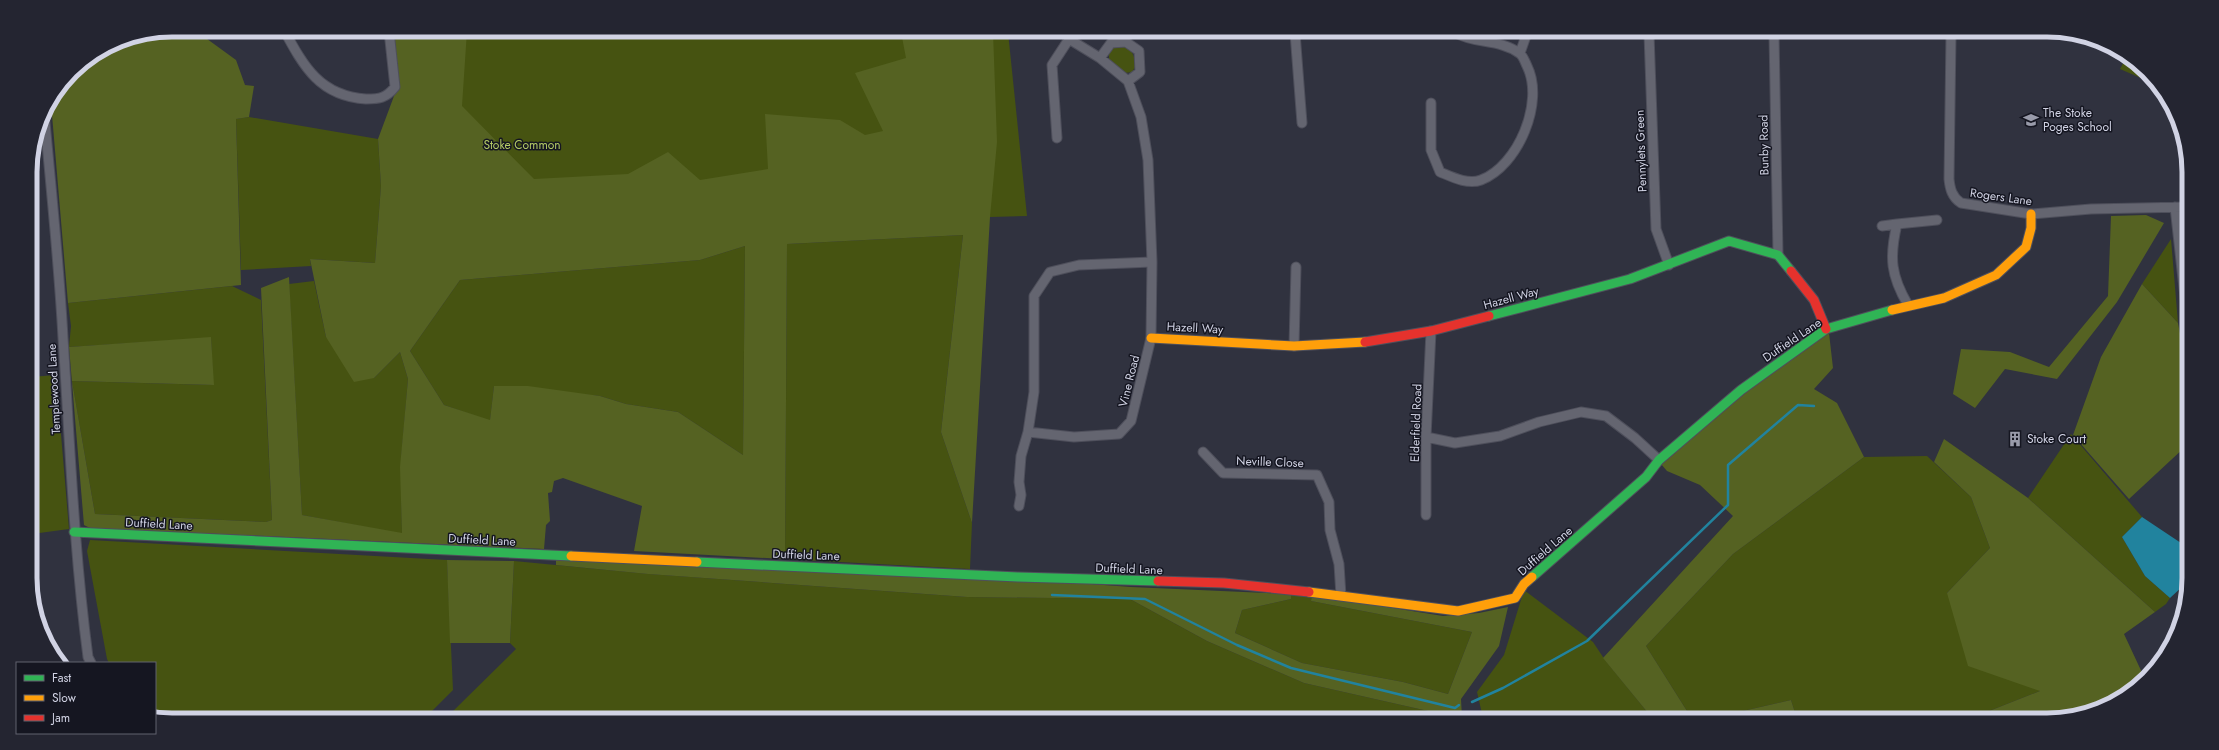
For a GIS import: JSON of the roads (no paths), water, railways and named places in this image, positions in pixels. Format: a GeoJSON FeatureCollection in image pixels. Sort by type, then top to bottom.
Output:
{"type":"FeatureCollection","features":[{"type":"Feature","properties":{"kind":"street"},"geometry":{"type":"LineString","coordinates":[[288,37],[302,64],[325,87],[355,98],[379,99],[388,95],[395,87],[390,37]]}},
{"type":"Feature","properties":{"kind":"street"},"geometry":{"type":"LineString","coordinates":[[1057,138],[1052,65],[1066,37]]}},
{"type":"Feature","properties":{"kind":"street"},"geometry":{"type":"LineString","coordinates":[[1068,37],[1100,58],[1128,81],[1140,72],[1139,51],[1126,42],[1111,43],[1100,58]]}},
{"type":"Feature","properties":{"kind":"street"},"geometry":{"type":"LineString","coordinates":[[1295,37],[1302,123]]}},
{"type":"Feature","properties":{"kind":"street"},"geometry":{"type":"LineString","coordinates":[[1431,103],[1432,150],[1440,172],[1457,180],[1480,180],[1504,166],[1523,136],[1532,104],[1531,74],[1520,53],[1500,43],[1462,37]]}},
{"type":"Feature","properties":{"kind":"street"},"geometry":{"type":"LineString","coordinates":[[1520,53],[1527,37]]}},
{"type":"Feature","properties":{"kind":"street","name":"Pennylets Green"},"geometry":{"type":"LineString","coordinates":[[1649,37],[1656,229],[1668,265]]}},
{"type":"Feature","properties":{"kind":"street","name":"Bunby Road"},"geometry":{"type":"LineString","coordinates":[[1774,37],[1778,255]]}},
{"type":"Feature","properties":{"kind":"street","name":"Rogers Lane"},"geometry":{"type":"LineString","coordinates":[[1952,37],[1950,188],[1954,197],[1961,203],[2031,214],[2091,209],[2182,207]]}},
{"type":"Feature","properties":{"kind":"street","name":"Vine Road"},"geometry":{"type":"LineString","coordinates":[[1028,432],[1074,437],[1119,434],[1131,421],[1151,338],[1152,262],[1148,160],[1141,117],[1128,81]]}},
{"type":"Feature","properties":{"kind":"street","name":"Templewood Lane"},"geometry":{"type":"LineString","coordinates":[[45,126],[63,337],[74,532],[80,597],[88,657],[90,662]]}},
{"type":"Feature","properties":{"kind":"street"},"geometry":{"type":"LineString","coordinates":[[2175,207],[2182,270]]}},
{"type":"Feature","properties":{"kind":"street","name":"Duffield Lane"},"geometry":{"type":"LineString","coordinates":[[74,532],[1018,578],[1224,583],[1458,611],[1515,598],[1524,584],[1646,477],[1659,460],[1741,390],[1826,329],[1908,305],[1944,298],[1996,275],[2026,247],[2031,228],[2031,214]]}},
{"type":"Feature","properties":{"kind":"street"},"geometry":{"type":"LineString","coordinates":[[1882,226],[1937,220]]}},
{"type":"Feature","properties":{"kind":"street"},"geometry":{"type":"LineString","coordinates":[[1896,224],[1892,270],[1897,285],[1908,305]]}},
{"type":"Feature","properties":{"kind":"street","name":"Hazell Way"},"geometry":{"type":"LineString","coordinates":[[1151,338],[1294,346],[1337,345],[1378,341],[1431,331],[1630,279],[1729,241],[1778,255]]}},
{"type":"Feature","properties":{"kind":"street"},"geometry":{"type":"LineString","coordinates":[[1778,255],[1814,300],[1826,329]]}},
{"type":"Feature","properties":{"kind":"street"},"geometry":{"type":"LineString","coordinates":[[1018,506],[1021,495],[1019,482],[1021,456],[1028,432],[1034,392],[1034,296],[1050,272],[1079,265],[1152,262]]}},
{"type":"Feature","properties":{"kind":"street"},"geometry":{"type":"LineString","coordinates":[[1294,346],[1296,267]]}},
{"type":"Feature","properties":{"kind":"street","name":"Elderfield Road"},"geometry":{"type":"LineString","coordinates":[[1426,515],[1426,437],[1431,331]]}},
{"type":"Feature","properties":{"kind":"street"},"geometry":{"type":"LineString","coordinates":[[1426,437],[1455,443],[1500,436],[1539,422],[1581,412],[1606,416],[1635,438],[1659,460]]}},
{"type":"Feature","properties":{"kind":"street","name":"Neville Close"},"geometry":{"type":"LineString","coordinates":[[1203,452],[1223,472],[1317,475],[1329,502],[1330,530],[1339,564],[1341,596]]}},
{"type":"Feature","properties":{"kind":"water"},"geometry":{"type":"Polygon","coordinates":[[[2142,517],[2182,544],[2181,587],[2170,598],[2145,576],[2122,537],[2142,517]]]}},
{"type":"Feature","properties":{"kind":"waterway"},"geometry":{"type":"LineString","coordinates":[[1472,702],[1503,688],[1587,641],[1728,505],[1728,465],[1798,405],[1814,406]]}},
{"type":"Feature","properties":{"kind":"waterway"},"geometry":{"type":"LineString","coordinates":[[1052,595],[1145,599],[1237,645],[1291,668],[1455,708],[1459,705]]}},
{"type":"Feature","properties":{"kind":"place","name":"The Stoke Poges School"},"geometry":{"type":"Point","coordinates":[2031,120]}},
{"type":"Feature","properties":{"kind":"place","name":"Stoke Court"},"geometry":{"type":"Point","coordinates":[2015,439]}},
{"type":"Feature","properties":{"kind":"park label","name":"Stoke Common"},"geometry":{"type":"Point","coordinates":[522,145]}}]}
